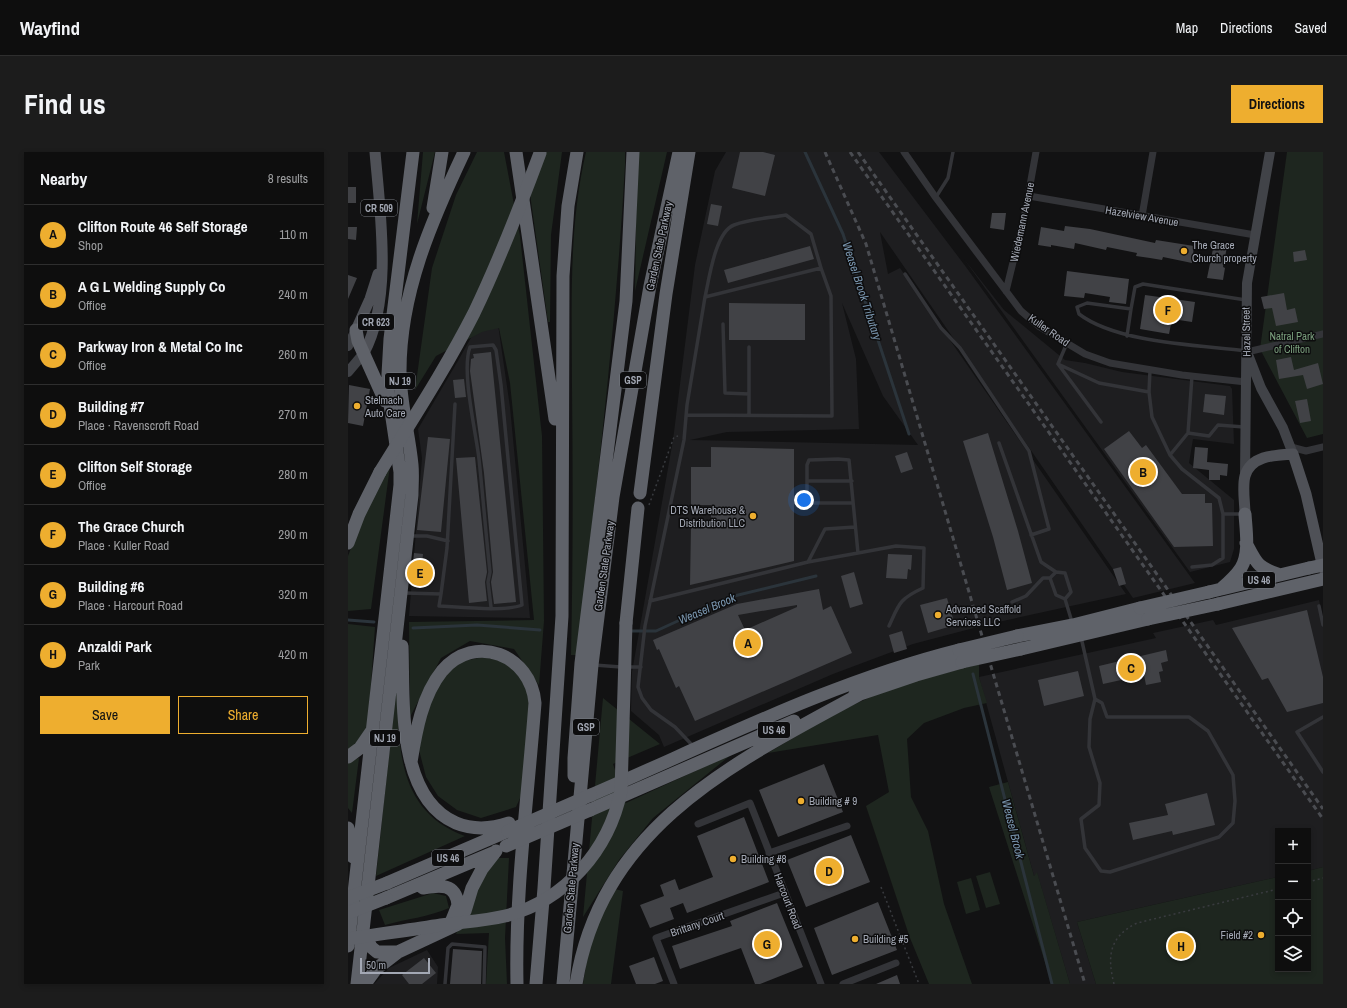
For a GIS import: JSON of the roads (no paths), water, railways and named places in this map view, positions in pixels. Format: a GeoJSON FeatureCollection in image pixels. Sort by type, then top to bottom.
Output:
{"type":"FeatureCollection","features":[{"type":"Feature","properties":{"kind":"highway","name":"NJ 19"},"geometry":{"type":"LineString","coordinates":[[348,946],[351,895],[373,729],[400,485],[400,465],[388,391],[390,339],[413,152]]}},
{"type":"Feature","properties":{"kind":"highway"},"geometry":{"type":"LineString","coordinates":[[429,230],[442,152]]}},
{"type":"Feature","properties":{"kind":"highway","name":"NJ 19"},"geometry":{"type":"LineString","coordinates":[[357,984],[412,495],[412,465],[401,392],[402,345],[409,294],[429,230],[464,152]]}},
{"type":"Feature","properties":{"kind":"highway"},"geometry":{"type":"LineString","coordinates":[[516,152],[562,462]]}},
{"type":"Feature","properties":{"kind":"highway"},"geometry":{"type":"LineString","coordinates":[[536,984],[559,676],[562,616],[563,276],[568,206],[577,152]]}},
{"type":"Feature","properties":{"kind":"highway"},"geometry":{"type":"LineString","coordinates":[[575,844],[574,758],[581,671],[626,301],[633,152]]}},
{"type":"Feature","properties":{"kind":"highway","name":"Garden State Parkway"},"geometry":{"type":"LineString","coordinates":[[563,984],[592,665],[613,498],[635,365],[679,152]]}},
{"type":"Feature","properties":{"kind":"highway"},"geometry":{"type":"LineString","coordinates":[[640,493],[666,294],[689,152]]}},
{"type":"Feature","properties":{"kind":"highway"},"geometry":{"type":"LineString","coordinates":[[348,543],[359,514],[380,472],[454,350],[474,312],[503,249],[541,153]]}},
{"type":"Feature","properties":{"kind":"highway"},"geometry":{"type":"LineString","coordinates":[[356,330],[364,353],[381,388],[393,425]]}},
{"type":"Feature","properties":{"kind":"highway"},"geometry":{"type":"LineString","coordinates":[[348,939],[505,916],[518,912],[556,892],[587,864],[608,831],[621,791],[626,623],[642,507]]}},
{"type":"Feature","properties":{"kind":"highway"},"geometry":{"type":"LineString","coordinates":[[1215,590],[1241,569],[1246,543],[1245,514]]}},
{"type":"Feature","properties":{"kind":"highway"},"geometry":{"type":"LineString","coordinates":[[1246,543],[1256,562],[1264,570],[1280,575]]}},
{"type":"Feature","properties":{"kind":"highway","name":"US 46"},"geometry":{"type":"LineString","coordinates":[[1019,643],[1073,625],[1323,565]]}},
{"type":"Feature","properties":{"kind":"highway","name":"US 46"},"geometry":{"type":"LineString","coordinates":[[351,895],[387,883],[509,827],[591,795],[855,681],[906,664],[960,656],[1019,643],[1080,636],[1318,580]]}},
{"type":"Feature","properties":{"kind":"highway"},"geometry":{"type":"LineString","coordinates":[[401,596],[405,726],[411,762],[423,794],[440,815],[459,824],[478,828],[509,827]]}},
{"type":"Feature","properties":{"kind":"highway"},"geometry":{"type":"LineString","coordinates":[[411,762],[416,729],[423,710],[438,678],[452,661],[473,652],[489,652],[508,658],[524,672],[533,686],[536,703],[519,901],[516,949],[517,984]]}},
{"type":"Feature","properties":{"kind":"highway","name":"US 46"},"geometry":{"type":"LineString","coordinates":[[348,913],[501,849],[862,693],[916,675],[960,656]]}},
{"type":"Feature","properties":{"kind":"highway"},"geometry":{"type":"LineString","coordinates":[[576,984],[585,942],[596,915],[621,870],[653,829],[699,789],[764,746],[862,693]]}},
{"type":"Feature","properties":{"kind":"highway"},"geometry":{"type":"LineString","coordinates":[[348,757],[360,748],[373,729]]}},
{"type":"Feature","properties":{"kind":"highway"},"geometry":{"type":"LineString","coordinates":[[348,828],[352,845],[351,895]]}},
{"type":"Feature","properties":{"kind":"highway"},"geometry":{"type":"LineString","coordinates":[[365,984],[376,969],[398,952],[458,924],[482,869],[501,849]]}},
{"type":"Feature","properties":{"kind":"highway"},"geometry":{"type":"LineString","coordinates":[[400,892],[440,885],[451,890],[456,896],[458,905],[456,914],[445,930]]}},
{"type":"Feature","properties":{"kind":"highway"},"geometry":{"type":"LineString","coordinates":[[363,930],[371,946],[377,952],[398,952]]}},
{"type":"Feature","properties":{"kind":"main road","name":"CR 509"},"geometry":{"type":"LineString","coordinates":[[356,330],[370,299],[381,264],[380,213],[375,152]]}},
{"type":"Feature","properties":{"kind":"main road","name":"CR 623"},"geometry":{"type":"LineString","coordinates":[[364,353],[369,343],[378,313],[382,290],[381,264]]}},
{"type":"Feature","properties":{"kind":"main road"},"geometry":{"type":"LineString","coordinates":[[1245,476],[1257,461],[1264,457],[1292,451],[1306,494],[1323,568]]}},
{"type":"Feature","properties":{"kind":"main road","name":"Hazel Street"},"geometry":{"type":"LineString","coordinates":[[1245,476],[1245,514]]}},
{"type":"Feature","properties":{"kind":"street","name":"Kuller Road"},"geometry":{"type":"LineString","coordinates":[[904,152],[936,198],[1006,291],[1026,315],[1040,327],[1085,354],[1110,362],[1150,370],[1246,382]]}},
{"type":"Feature","properties":{"kind":"street","name":"Wiedemann Avenue"},"geometry":{"type":"LineString","coordinates":[[1006,291],[1029,196],[1036,152]]}},
{"type":"Feature","properties":{"kind":"street"},"geometry":{"type":"LineString","coordinates":[[1142,216],[1153,152]]}},
{"type":"Feature","properties":{"kind":"street","name":"Hazel Street"},"geometry":{"type":"LineString","coordinates":[[1245,476],[1247,352],[1246,300],[1255,235],[1270,152]]}},
{"type":"Feature","properties":{"kind":"street","name":"Hazelview Avenue"},"geometry":{"type":"LineString","coordinates":[[1029,196],[1255,235]]}},
{"type":"Feature","properties":{"kind":"street","name":"CR 623"},"geometry":{"type":"LineString","coordinates":[[348,346],[356,330]]}},
{"type":"Feature","properties":{"kind":"street"},"geometry":{"type":"LineString","coordinates":[[1321,448],[1306,451],[1292,451],[1283,428],[1261,388],[1247,352],[1323,334]]}},
{"type":"Feature","properties":{"kind":"street","name":"CR 623"},"geometry":{"type":"LineString","coordinates":[[348,372],[364,353]]}},
{"type":"Feature","properties":{"kind":"street","name":"Harcourt Road"},"geometry":{"type":"LineString","coordinates":[[698,824],[750,803],[784,893],[821,984]]}},
{"type":"Feature","properties":{"kind":"street"},"geometry":{"type":"LineString","coordinates":[[769,853],[847,826]]}},
{"type":"Feature","properties":{"kind":"street","name":"Brittany Court"},"geometry":{"type":"LineString","coordinates":[[674,984],[656,938],[784,893]]}},
{"type":"Feature","properties":{"kind":"street"},"geometry":{"type":"LineString","coordinates":[[843,984],[896,963]]}},
{"type":"Feature","properties":{"kind":"lane"},"geometry":{"type":"LineString","coordinates":[[936,198],[948,178],[953,152]]}},
{"type":"Feature","properties":{"kind":"lane"},"geometry":{"type":"LineString","coordinates":[[686,415],[832,416],[831,296],[811,234],[786,215],[732,225],[721,237],[712,261],[686,415],[685,432],[645,626],[638,687],[642,698],[651,710],[675,727],[696,749]]}},
{"type":"Feature","properties":{"kind":"lane"},"geometry":{"type":"LineString","coordinates":[[705,297],[821,268]]}},
{"type":"Feature","properties":{"kind":"lane"},"geometry":{"type":"LineString","coordinates":[[905,274],[941,328],[960,348],[1029,451],[1049,529],[1031,535]]}},
{"type":"Feature","properties":{"kind":"lane"},"geometry":{"type":"LineString","coordinates":[[1127,336],[1135,287],[1143,284],[1246,300]]}},
{"type":"Feature","properties":{"kind":"lane"},"geometry":{"type":"LineString","coordinates":[[1131,309],[1087,303],[1077,307],[1079,314],[1086,320],[1127,336],[1247,352]]}},
{"type":"Feature","properties":{"kind":"lane"},"geometry":{"type":"LineString","coordinates":[[724,324],[724,393],[749,394]]}},
{"type":"Feature","properties":{"kind":"lane"},"geometry":{"type":"LineString","coordinates":[[1058,364],[1067,344]]}},
{"type":"Feature","properties":{"kind":"lane"},"geometry":{"type":"LineString","coordinates":[[455,404],[448,541],[439,606],[516,608],[522,605],[507,442],[496,350],[493,345],[470,347],[468,353],[468,376],[480,466],[490,572],[488,582],[491,607]]}},
{"type":"Feature","properties":{"kind":"lane"},"geometry":{"type":"LineString","coordinates":[[749,347],[749,415]]}},
{"type":"Feature","properties":{"kind":"lane"},"geometry":{"type":"LineString","coordinates":[[1058,364],[1099,383],[1149,392]]}},
{"type":"Feature","properties":{"kind":"lane"},"geometry":{"type":"LineString","coordinates":[[1058,364],[1101,422]]}},
{"type":"Feature","properties":{"kind":"lane"},"geometry":{"type":"LineString","coordinates":[[1150,370],[1149,392],[1152,417],[1170,455],[1182,469],[1219,498],[1223,514],[1223,558],[1212,565],[1192,567]]}},
{"type":"Feature","properties":{"kind":"lane"},"geometry":{"type":"LineString","coordinates":[[1170,455],[1188,433],[1192,376]]}},
{"type":"Feature","properties":{"kind":"lane"},"geometry":{"type":"LineString","coordinates":[[1188,433],[1209,436],[1218,425],[1246,427]]}},
{"type":"Feature","properties":{"kind":"lane"},"geometry":{"type":"LineString","coordinates":[[999,443],[1041,562],[1056,572],[1065,573],[1071,592],[1065,599]]}},
{"type":"Feature","properties":{"kind":"lane"},"geometry":{"type":"LineString","coordinates":[[854,503],[808,503],[807,481],[809,460],[838,458],[849,460],[852,481],[854,503],[855,527],[858,553]]}},
{"type":"Feature","properties":{"kind":"lane"},"geometry":{"type":"LineString","coordinates":[[807,481],[852,481]]}},
{"type":"Feature","properties":{"kind":"lane"},"geometry":{"type":"LineString","coordinates":[[1223,514],[1245,514]]}},
{"type":"Feature","properties":{"kind":"lane"},"geometry":{"type":"LineString","coordinates":[[808,562],[825,529],[855,527]]}},
{"type":"Feature","properties":{"kind":"lane"},"geometry":{"type":"LineString","coordinates":[[407,536],[427,536],[448,541]]}},
{"type":"Feature","properties":{"kind":"lane"},"geometry":{"type":"LineString","coordinates":[[650,601],[808,562],[896,546],[924,548],[923,588],[910,594],[899,602],[889,626]]}},
{"type":"Feature","properties":{"kind":"lane"},"geometry":{"type":"LineString","coordinates":[[1012,602],[1026,596],[1043,578],[1050,578],[1056,572]]}},
{"type":"Feature","properties":{"kind":"lane"},"geometry":{"type":"LineString","coordinates":[[1050,578],[1056,595],[1065,599],[1073,625]]}},
{"type":"Feature","properties":{"kind":"lane"},"geometry":{"type":"LineString","coordinates":[[401,596],[441,594]]}},
{"type":"Feature","properties":{"kind":"lane"},"geometry":{"type":"LineString","coordinates":[[1319,606],[1323,625]]}},
{"type":"Feature","properties":{"kind":"lane"},"geometry":{"type":"LineString","coordinates":[[1080,636],[1095,700],[1090,719],[1089,747],[1100,783],[1099,805],[1081,819],[1085,848],[1101,871],[1110,872],[1219,837],[1233,824],[1235,801],[1233,775],[1208,731],[1189,717],[1107,717],[1102,703],[1095,700]]}},
{"type":"Feature","properties":{"kind":"lane"},"geometry":{"type":"LineString","coordinates":[[592,665],[640,668]]}},
{"type":"Feature","properties":{"kind":"lane"},"geometry":{"type":"LineString","coordinates":[[1323,717],[1296,732],[1323,772]]}},
{"type":"Feature","properties":{"kind":"lane"},"geometry":{"type":"LineString","coordinates":[[445,984],[448,948],[452,944],[485,947],[484,984]]}},
{"type":"Feature","properties":{"kind":"waterway","name":"Weasel Brook Tributary"},"geometry":{"type":"LineString","coordinates":[[805,152],[843,234],[909,434]]}},
{"type":"Feature","properties":{"kind":"waterway","name":"Weasel Brook"},"geometry":{"type":"LineString","coordinates":[[629,631],[656,631],[730,597],[816,576]]}},
{"type":"Feature","properties":{"kind":"waterway","name":"Weasel Brook"},"geometry":{"type":"LineString","coordinates":[[348,620],[374,622]]}},
{"type":"Feature","properties":{"kind":"waterway","name":"Weasel Brook"},"geometry":{"type":"LineString","coordinates":[[413,628],[477,625],[540,630]]}},
{"type":"Feature","properties":{"kind":"waterway","name":"Weasel Brook"},"geometry":{"type":"LineString","coordinates":[[973,674],[1052,984]]}},
{"type":"Feature","properties":{"kind":"railway"},"geometry":{"type":"LineString","coordinates":[[825,152],[866,244],[1085,984]]}},
{"type":"Feature","properties":{"kind":"railway"},"geometry":{"type":"LineString","coordinates":[[850,152],[1323,819]]}},
{"type":"Feature","properties":{"kind":"railway"},"geometry":{"type":"LineString","coordinates":[[858,152],[1323,809]]}},
{"type":"Feature","properties":{"kind":"place","name":"The Grace Church property"},"geometry":{"type":"Point","coordinates":[1184,251]}},
{"type":"Feature","properties":{"kind":"place","name":"The Grace Church"},"geometry":{"type":"Point","coordinates":[1168,310]}},
{"type":"Feature","properties":{"kind":"place","name":"Stelmach Auto Care"},"geometry":{"type":"Point","coordinates":[357,406]}},
{"type":"Feature","properties":{"kind":"place","name":"A G L Welding Supply Co"},"geometry":{"type":"Point","coordinates":[1143,472]}},
{"type":"Feature","properties":{"kind":"place","name":"DTS Warehouse & Distribution LLC"},"geometry":{"type":"Point","coordinates":[753,516]}},
{"type":"Feature","properties":{"kind":"place","name":"Clifton Self Storage"},"geometry":{"type":"Point","coordinates":[420,573]}},
{"type":"Feature","properties":{"kind":"place","name":"Advanced Scaffold Services LLC"},"geometry":{"type":"Point","coordinates":[938,615]}},
{"type":"Feature","properties":{"kind":"place","name":"Clifton Route 46 Self Storage"},"geometry":{"type":"Point","coordinates":[748,643]}},
{"type":"Feature","properties":{"kind":"place","name":"Parkway Iron & Metal Co Inc"},"geometry":{"type":"Point","coordinates":[1131,668]}},
{"type":"Feature","properties":{"kind":"place","name":"Building # 9"},"geometry":{"type":"Point","coordinates":[801,801]}},
{"type":"Feature","properties":{"kind":"place","name":"Building #8"},"geometry":{"type":"Point","coordinates":[733,859]}},
{"type":"Feature","properties":{"kind":"place","name":"Building #7"},"geometry":{"type":"Point","coordinates":[829,871]}},
{"type":"Feature","properties":{"kind":"place","name":"Field #2"},"geometry":{"type":"Point","coordinates":[1261,935]}},
{"type":"Feature","properties":{"kind":"place","name":"Building #5"},"geometry":{"type":"Point","coordinates":[855,939]}},
{"type":"Feature","properties":{"kind":"place","name":"Building #6"},"geometry":{"type":"Point","coordinates":[767,944]}},
{"type":"Feature","properties":{"kind":"place","name":"Anzaldi Park"},"geometry":{"type":"Point","coordinates":[1181,946]}},
{"type":"Feature","properties":{"kind":"park label","name":"Natral Park of Clifton"},"geometry":{"type":"Point","coordinates":[1292,342]}}]}
